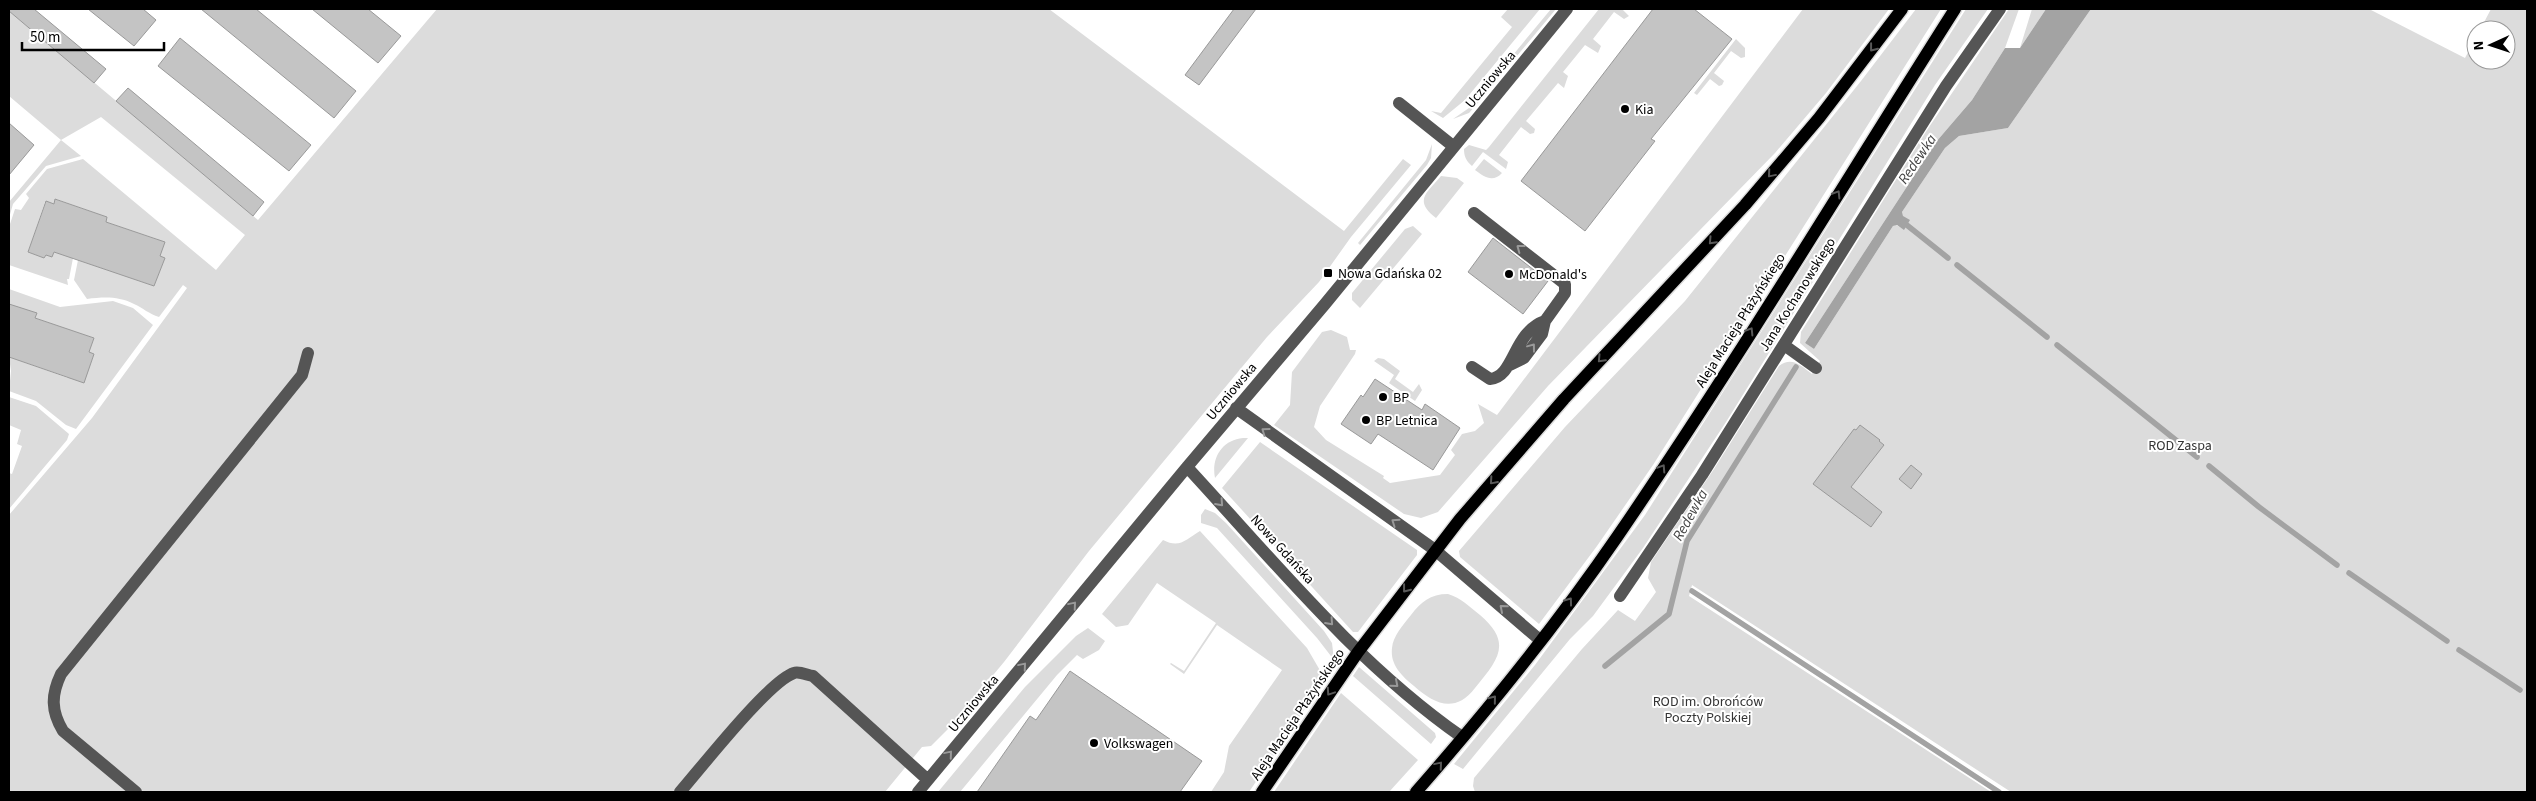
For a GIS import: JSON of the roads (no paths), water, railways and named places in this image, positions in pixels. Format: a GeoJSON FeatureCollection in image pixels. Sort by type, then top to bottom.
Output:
{"type":"FeatureCollection","features":[{"type":"Feature","properties":{"kind":"main road","name":"Aleja Macieja Płażyńskiego"},"geometry":{"type":"LineString","coordinates":[[1262,792],[1358,652],[1435,550],[1564,399],[1745,205],[1819,118],[1902,9]]}},
{"type":"Feature","properties":{"kind":"main road","name":"Aleja Macieja Płażyńskiego"},"geometry":{"type":"LineString","coordinates":[[1416,792],[1540,640],[1616,538],[1692,422],[1954,9]]}},
{"type":"Feature","properties":{"kind":"street","name":"Uczniowska"},"geometry":{"type":"LineString","coordinates":[[918,792],[1236,408],[1325,304],[1567,9]]}},
{"type":"Feature","properties":{"kind":"street","name":"Jana Kochanowskiego"},"geometry":{"type":"LineString","coordinates":[[1620,596],[1702,474],[1946,86],[2000,9]]}},
{"type":"Feature","properties":{"kind":"street"},"geometry":{"type":"LineString","coordinates":[[1399,103],[1454,146]]}},
{"type":"Feature","properties":{"kind":"street"},"geometry":{"type":"LineString","coordinates":[[1472,367],[1490,379],[1500,376],[1510,365],[1524,358],[1542,334],[1545,321],[1565,293],[1563,281],[1474,213]]}},
{"type":"Feature","properties":{"kind":"street"},"geometry":{"type":"LineString","coordinates":[[1784,345],[1816,368]]}},
{"type":"Feature","properties":{"kind":"street"},"geometry":{"type":"LineString","coordinates":[[136,792],[63,731],[56,719],[52,704],[54,688],[61,674],[302,375],[308,353]]}},
{"type":"Feature","properties":{"kind":"street"},"geometry":{"type":"LineString","coordinates":[[1236,408],[1435,550],[1540,640]]}},
{"type":"Feature","properties":{"kind":"street","name":"Nowa Gdańska"},"geometry":{"type":"LineString","coordinates":[[1187,467],[1358,652]]}},
{"type":"Feature","properties":{"kind":"street","name":"Aleja Macieja Płażyńskiego"},"geometry":{"type":"LineString","coordinates":[[1358,652],[1433,717],[1462,737]]}},
{"type":"Feature","properties":{"kind":"street"},"geometry":{"type":"LineString","coordinates":[[680,792],[737,726],[782,679],[796,672],[813,676],[928,780]]}},
{"type":"Feature","properties":{"kind":"waterway"},"geometry":{"type":"LineString","coordinates":[[1903,222],[1948,258]]}},
{"type":"Feature","properties":{"kind":"waterway"},"geometry":{"type":"LineString","coordinates":[[1957,265],[2047,337]]}},
{"type":"Feature","properties":{"kind":"waterway"},"geometry":{"type":"LineString","coordinates":[[2057,345],[2197,457]]}},
{"type":"Feature","properties":{"kind":"waterway","name":"Redewka"},"geometry":{"type":"LineString","coordinates":[[1605,666],[1669,614],[1687,541],[1796,367]]}},
{"type":"Feature","properties":{"kind":"waterway"},"geometry":{"type":"LineString","coordinates":[[2209,466],[2259,507],[2337,565]]}},
{"type":"Feature","properties":{"kind":"waterway"},"geometry":{"type":"LineString","coordinates":[[2349,573],[2447,641]]}},
{"type":"Feature","properties":{"kind":"waterway"},"geometry":{"type":"LineString","coordinates":[[1692,591],[1999,792]]}},
{"type":"Feature","properties":{"kind":"waterway"},"geometry":{"type":"LineString","coordinates":[[2459,650],[2520,690]]}},
{"type":"Feature","properties":{"kind":"place","name":"Kia"},"geometry":{"type":"Point","coordinates":[1625,109]}},
{"type":"Feature","properties":{"kind":"place","name":"Nowa Gdańska 02"},"geometry":{"type":"Point","coordinates":[1328,273]}},
{"type":"Feature","properties":{"kind":"place","name":"McDonald's"},"geometry":{"type":"Point","coordinates":[1509,274]}},
{"type":"Feature","properties":{"kind":"place","name":"BP"},"geometry":{"type":"Point","coordinates":[1383,397]}},
{"type":"Feature","properties":{"kind":"place","name":"BP Letnica"},"geometry":{"type":"Point","coordinates":[1366,420]}},
{"type":"Feature","properties":{"kind":"place","name":"Volkswagen"},"geometry":{"type":"Point","coordinates":[1094,743]}},
{"type":"Feature","properties":{"kind":"park label","name":"ROD Zaspa"},"geometry":{"type":"Point","coordinates":[2180,445]}},
{"type":"Feature","properties":{"kind":"park label","name":"ROD im. Obrońców Poczty Polskiej"},"geometry":{"type":"Point","coordinates":[1708,710]}}]}
